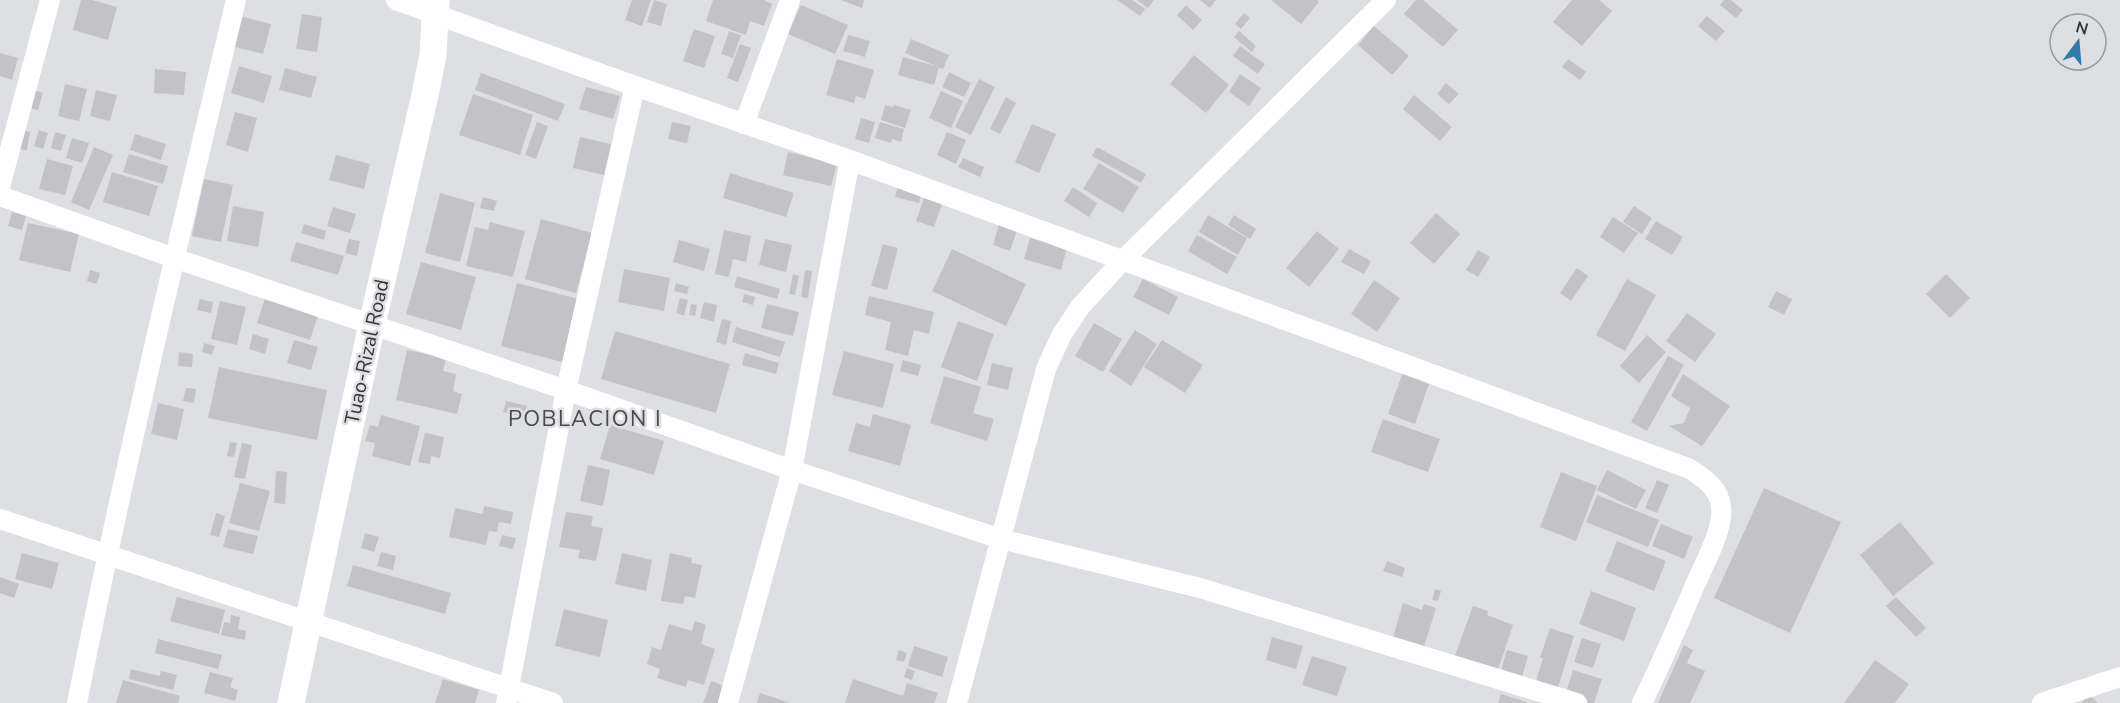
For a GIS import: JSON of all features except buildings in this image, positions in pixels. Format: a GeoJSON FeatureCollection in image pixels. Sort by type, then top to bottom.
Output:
{"type":"FeatureCollection","features":[{"type":"Feature","properties":{"kind":"main road","name":"Tuao-Rizal Road"},"geometry":{"type":"LineString","coordinates":[[291,703],[372,324],[427,85],[433,56],[437,7]]}},
{"type":"Feature","properties":{"kind":"street"},"geometry":{"type":"LineString","coordinates":[[0,187],[50,0]]}},
{"type":"Feature","properties":{"kind":"street"},"geometry":{"type":"LineString","coordinates":[[77,703],[107,554],[174,258],[236,0]]}},
{"type":"Feature","properties":{"kind":"street"},"geometry":{"type":"LineString","coordinates":[[396,0],[437,7],[635,86],[850,160],[1690,469],[1715,489],[1721,504],[1722,516],[1712,545],[1642,703]]}},
{"type":"Feature","properties":{"kind":"street"},"geometry":{"type":"LineString","coordinates":[[744,124],[790,0]]}},
{"type":"Feature","properties":{"kind":"street"},"geometry":{"type":"LineString","coordinates":[[957,703],[1046,369],[1061,336],[1080,307],[1123,260],[1386,0]]}},
{"type":"Feature","properties":{"kind":"street"},"geometry":{"type":"LineString","coordinates":[[507,696],[566,390],[635,86]]}},
{"type":"Feature","properties":{"kind":"street"},"geometry":{"type":"LineString","coordinates":[[728,703],[792,470],[850,160]]}},
{"type":"Feature","properties":{"kind":"street"},"geometry":{"type":"LineString","coordinates":[[0,196],[792,470],[1001,539],[1200,588],[1577,703]]}},
{"type":"Feature","properties":{"kind":"street"},"geometry":{"type":"LineString","coordinates":[[0,519],[309,622],[507,696],[553,703]]}},
{"type":"Feature","properties":{"kind":"street"},"geometry":{"type":"LineString","coordinates":[[2042,703],[2120,677]]}},
{"type":"Feature","properties":{"kind":"district","name":"POBLACION I"},"geometry":{"type":"Point","coordinates":[585,419]}}]}
